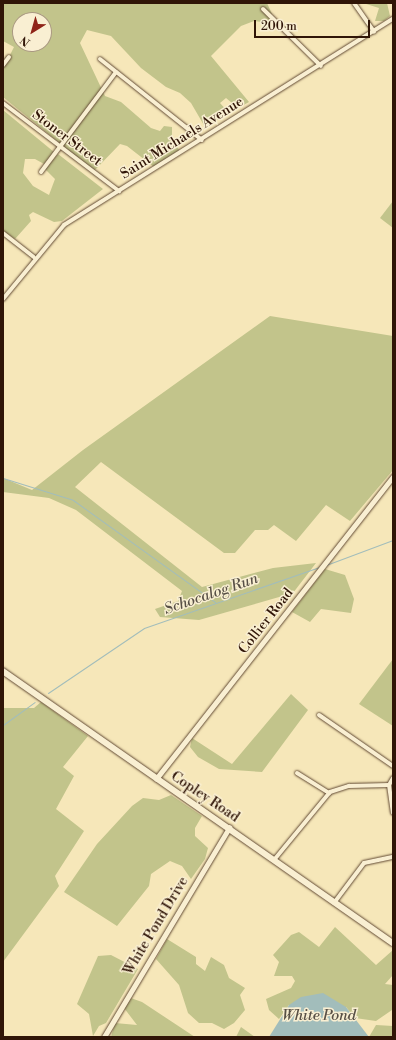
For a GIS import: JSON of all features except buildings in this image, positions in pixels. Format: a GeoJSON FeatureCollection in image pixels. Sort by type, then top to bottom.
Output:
{"type":"FeatureCollection","features":[{"type":"Feature","properties":{"kind":"main road","name":"Copley Road"},"geometry":{"type":"LineString","coordinates":[[3,671],[393,944]]}},
{"type":"Feature","properties":{"kind":"street"},"geometry":{"type":"LineString","coordinates":[[354,3],[374,32]]}},
{"type":"Feature","properties":{"kind":"street"},"geometry":{"type":"LineString","coordinates":[[263,8],[321,66]]}},
{"type":"Feature","properties":{"kind":"street","name":"Saint Michaels Avenue"},"geometry":{"type":"LineString","coordinates":[[3,299],[34,257],[59,229],[321,66],[393,19]]}},
{"type":"Feature","properties":{"kind":"street"},"geometry":{"type":"LineString","coordinates":[[3,65],[9,57]]}},
{"type":"Feature","properties":{"kind":"street"},"geometry":{"type":"LineString","coordinates":[[100,59],[202,140]]}},
{"type":"Feature","properties":{"kind":"street"},"geometry":{"type":"LineString","coordinates":[[41,172],[116,72]]}},
{"type":"Feature","properties":{"kind":"street","name":"Stoner Street"},"geometry":{"type":"LineString","coordinates":[[3,103],[118,191]]}},
{"type":"Feature","properties":{"kind":"street"},"geometry":{"type":"LineString","coordinates":[[3,233],[34,257]]}},
{"type":"Feature","properties":{"kind":"street","name":"Collier Road"},"geometry":{"type":"LineString","coordinates":[[156,779],[393,477]]}},
{"type":"Feature","properties":{"kind":"street"},"geometry":{"type":"LineString","coordinates":[[319,715],[393,766]]}},
{"type":"Feature","properties":{"kind":"street"},"geometry":{"type":"LineString","coordinates":[[297,773],[329,793]]}},
{"type":"Feature","properties":{"kind":"street"},"geometry":{"type":"LineString","coordinates":[[393,778],[389,784],[393,813]]}},
{"type":"Feature","properties":{"kind":"street"},"geometry":{"type":"LineString","coordinates":[[274,860],[329,793],[349,786],[389,784]]}},
{"type":"Feature","properties":{"kind":"street","name":"White Pond Drive"},"geometry":{"type":"LineString","coordinates":[[104,1037],[229,828]]}},
{"type":"Feature","properties":{"kind":"street"},"geometry":{"type":"LineString","coordinates":[[334,902],[364,863],[393,857]]}},
{"type":"Feature","properties":{"kind":"green space"},"geometry":{"type":"Polygon","coordinates":[[[3,3],[267,3],[272,14],[270,23],[254,21],[241,26],[211,56],[249,102],[238,108],[226,98],[220,103],[229,113],[205,127],[191,103],[180,93],[166,87],[141,68],[111,36],[87,30],[80,43],[105,96],[121,102],[151,128],[160,131],[164,126],[172,127],[172,140],[180,151],[154,167],[127,146],[120,144],[94,171],[3,97],[3,69],[12,51],[52,52],[52,12],[12,12],[12,46],[3,41],[3,3]]]}},
{"type":"Feature","properties":{"kind":"green space"},"geometry":{"type":"Polygon","coordinates":[[[363,3],[387,3],[390,16],[384,21],[375,21],[379,8],[363,3]]]}},
{"type":"Feature","properties":{"kind":"green space"},"geometry":{"type":"Polygon","coordinates":[[[3,110],[54,152],[44,164],[35,159],[25,159],[23,173],[33,186],[49,195],[55,179],[45,169],[58,154],[103,189],[62,221],[54,222],[33,212],[29,215],[31,221],[15,239],[3,231],[3,110]]]}},
{"type":"Feature","properties":{"kind":"green space"},"geometry":{"type":"Polygon","coordinates":[[[393,201],[393,228],[380,218],[393,201]]]}},
{"type":"Feature","properties":{"kind":"green space"},"geometry":{"type":"Polygon","coordinates":[[[270,316],[393,336],[393,470],[350,521],[326,505],[296,541],[274,525],[268,530],[255,530],[235,553],[224,553],[101,462],[75,487],[202,587],[273,568],[316,563],[293,593],[199,620],[160,617],[155,609],[178,601],[182,591],[76,510],[49,498],[3,492],[3,478],[32,490],[83,450],[270,316]]]}},
{"type":"Feature","properties":{"kind":"green space"},"geometry":{"type":"Polygon","coordinates":[[[325,569],[345,575],[354,599],[351,613],[321,609],[310,622],[292,612],[325,569]]]}},
{"type":"Feature","properties":{"kind":"green space"},"geometry":{"type":"Polygon","coordinates":[[[393,659],[393,726],[359,704],[393,659]]]}},
{"type":"Feature","properties":{"kind":"green space"},"geometry":{"type":"Polygon","coordinates":[[[291,694],[308,710],[262,772],[219,769],[198,757],[190,747],[192,738],[232,764],[291,694]]]}},
{"type":"Feature","properties":{"kind":"green space"},"geometry":{"type":"Polygon","coordinates":[[[41,702],[88,736],[63,767],[74,776],[56,809],[84,831],[55,876],[59,886],[3,962],[3,708],[34,708],[41,702]]]}},
{"type":"Feature","properties":{"kind":"green space"},"geometry":{"type":"Polygon","coordinates":[[[171,795],[202,816],[195,828],[195,836],[208,848],[205,859],[191,879],[182,866],[170,861],[151,874],[149,886],[117,926],[64,892],[97,844],[132,806],[143,798],[159,800],[171,795]]]}},
{"type":"Feature","properties":{"kind":"green space"},"geometry":{"type":"Polygon","coordinates":[[[335,927],[376,965],[393,950],[393,975],[385,984],[393,985],[392,1010],[376,1021],[355,1018],[346,1007],[289,1005],[279,1019],[269,1010],[266,999],[291,988],[295,981],[292,976],[274,976],[279,962],[273,955],[291,935],[299,932],[319,947],[335,927]]]}},
{"type":"Feature","properties":{"kind":"green space"},"geometry":{"type":"Polygon","coordinates":[[[167,939],[196,957],[196,964],[205,971],[211,957],[224,965],[229,978],[245,988],[240,995],[245,1010],[234,1023],[224,1029],[212,1023],[199,1023],[188,1013],[179,985],[156,959],[167,939]]]}},
{"type":"Feature","properties":{"kind":"green space"},"geometry":{"type":"Polygon","coordinates":[[[111,955],[138,969],[106,1023],[99,1026],[93,1036],[89,1014],[77,1004],[98,956],[111,955]]]}},
{"type":"Feature","properties":{"kind":"green space"},"geometry":{"type":"Polygon","coordinates":[[[128,997],[142,1002],[195,1037],[111,1037],[115,1023],[137,1025],[124,1008],[128,997]]]}},
{"type":"Feature","properties":{"kind":"green space"},"geometry":{"type":"Polygon","coordinates":[[[376,1025],[393,1026],[393,1037],[369,1037],[376,1025]]]}},
{"type":"Feature","properties":{"kind":"green space"},"geometry":{"type":"Polygon","coordinates":[[[241,1027],[255,1037],[236,1037],[241,1027]]]}},
{"type":"Feature","properties":{"kind":"water","name":"White Pond"},"geometry":{"type":"Polygon","coordinates":[[[323,993],[346,1007],[369,1037],[269,1037],[289,1005],[301,997],[323,993]]]}},
{"type":"Feature","properties":{"kind":"waterway"},"geometry":{"type":"LineString","coordinates":[[3,478],[73,500],[215,602]]}},
{"type":"Feature","properties":{"kind":"waterway","name":"Schocalog Run"},"geometry":{"type":"LineString","coordinates":[[326,565],[393,540]]}},
{"type":"Feature","properties":{"kind":"waterway","name":"Schocalog Run"},"geometry":{"type":"LineString","coordinates":[[48,693],[144,628],[319,567]]}},
{"type":"Feature","properties":{"kind":"waterway","name":"Schocalog Run"},"geometry":{"type":"LineString","coordinates":[[3,725],[35,702]]}}]}
